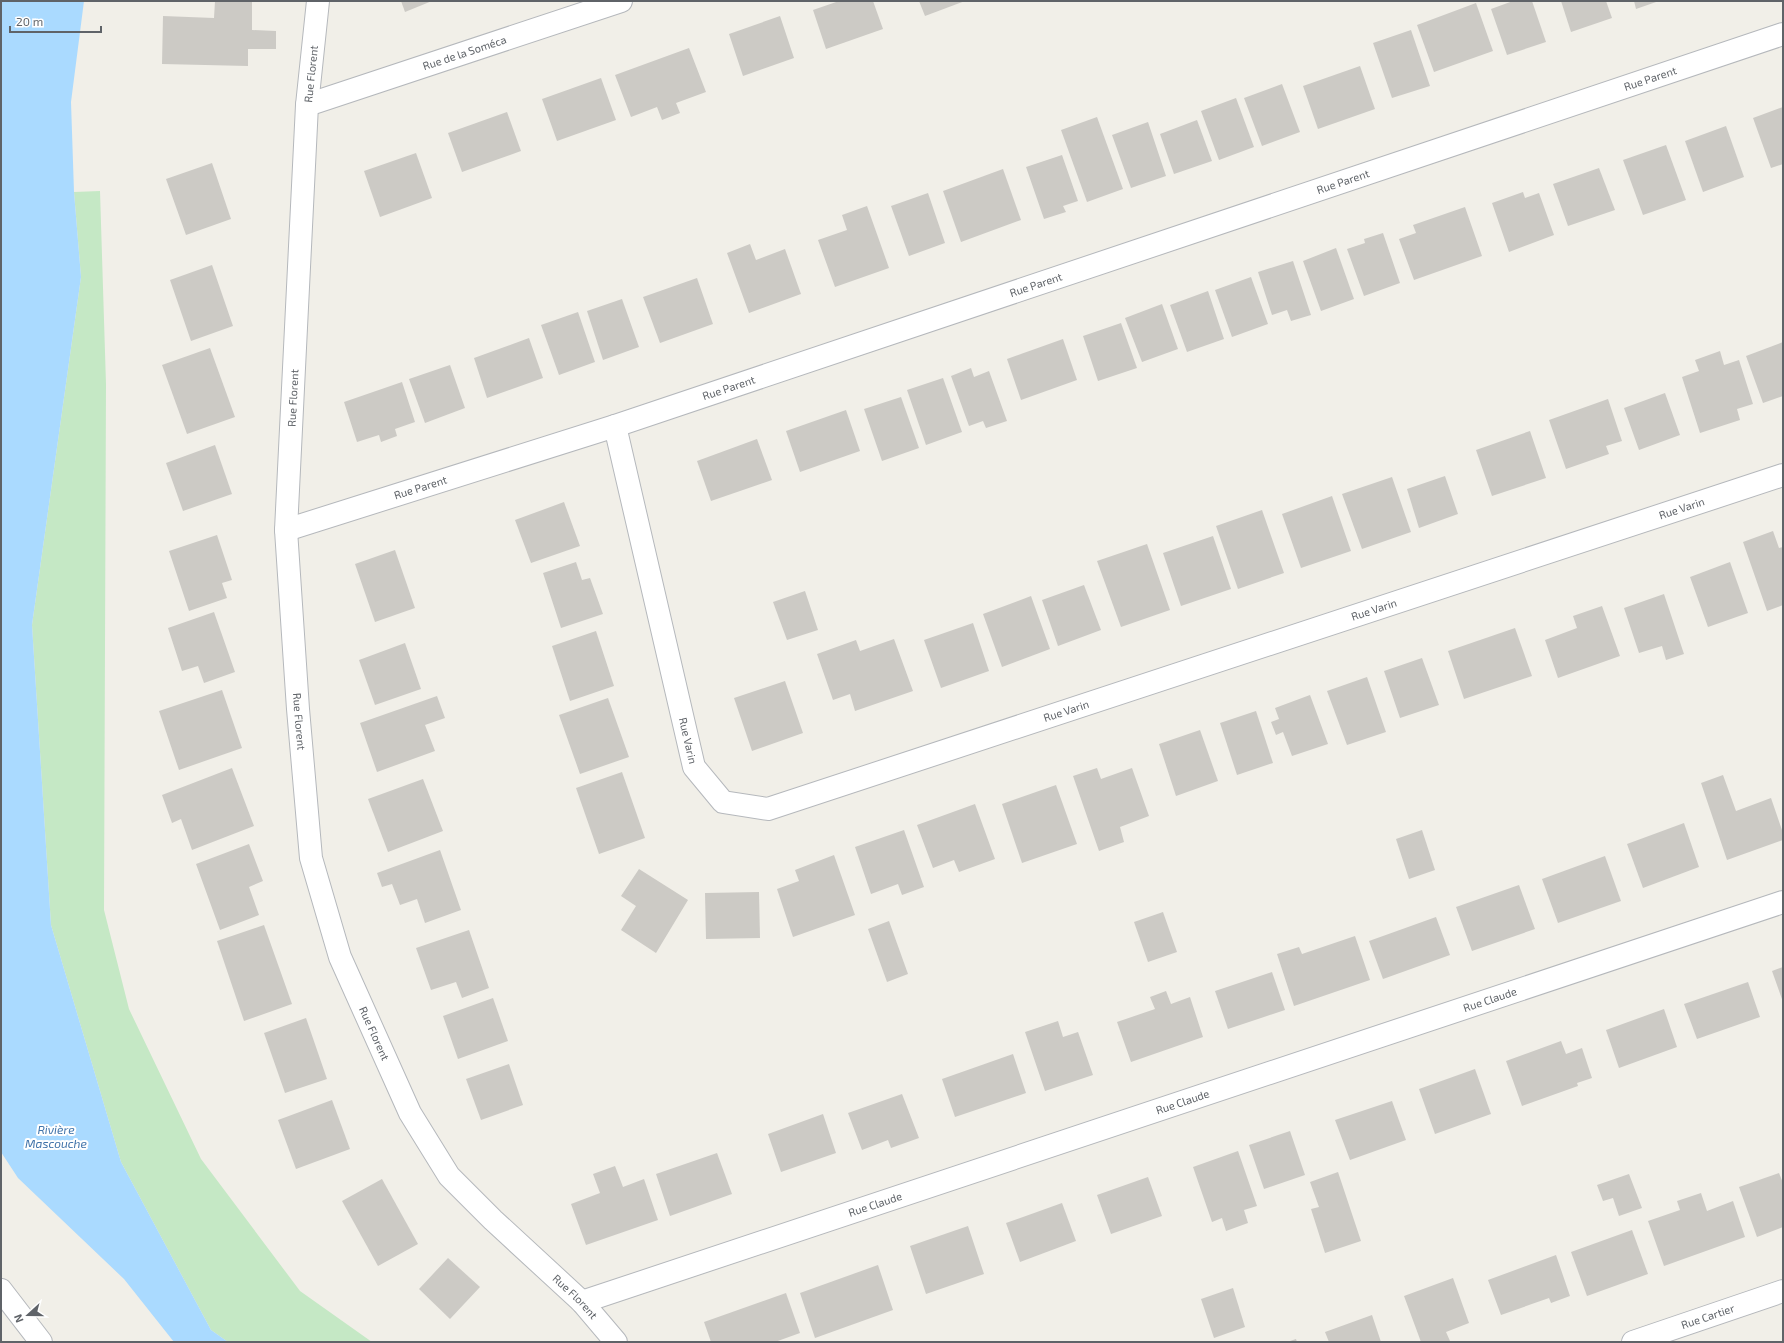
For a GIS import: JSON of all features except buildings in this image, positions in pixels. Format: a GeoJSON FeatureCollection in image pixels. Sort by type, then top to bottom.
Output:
{"type":"FeatureCollection","features":[{"type":"Feature","properties":{"kind":"street","name":"Rue Florent"},"geometry":{"type":"LineString","coordinates":[[318,1],[307,104],[286,530],[298,709],[311,858],[340,957],[410,1113],[449,1176],[493,1220],[582,1302],[616,1342]]}},
{"type":"Feature","properties":{"kind":"street","name":"Rue de la Soméca"},"geometry":{"type":"LineString","coordinates":[[307,104],[621,1]]}},
{"type":"Feature","properties":{"kind":"street","name":"Rue Parent"},"geometry":{"type":"LineString","coordinates":[[286,530],[615,426],[1783,34]]}},
{"type":"Feature","properties":{"kind":"street","name":"Rue Varin"},"geometry":{"type":"LineString","coordinates":[[615,426],[694,767],[723,802],[768,809],[1783,475]]}},
{"type":"Feature","properties":{"kind":"street","name":"Rue Claude"},"geometry":{"type":"LineString","coordinates":[[582,1302],[1783,902]]}},
{"type":"Feature","properties":{"kind":"street"},"geometry":{"type":"LineString","coordinates":[[1,1290],[41,1342]]}},
{"type":"Feature","properties":{"kind":"street","name":"Rue Cartier"},"geometry":{"type":"LineString","coordinates":[[1633,1342],[1783,1291]]}},
{"type":"Feature","properties":{"kind":"green space"},"geometry":{"type":"Polygon","coordinates":[[[100,191],[106,384],[104,910],[129,1009],[201,1159],[300,1291],[372,1342],[228,1342],[211,1330],[121,1162],[51,925],[32,625],[81,277],[74,192],[100,191]]]}},
{"type":"Feature","properties":{"kind":"water","name":"Rivière Mascouche"},"geometry":{"type":"Polygon","coordinates":[[[1,1],[84,1],[71,102],[74,192],[81,277],[32,625],[51,925],[121,1162],[211,1330],[228,1342],[174,1342],[124,1279],[18,1178],[1,1152],[1,1]]]}}]}
